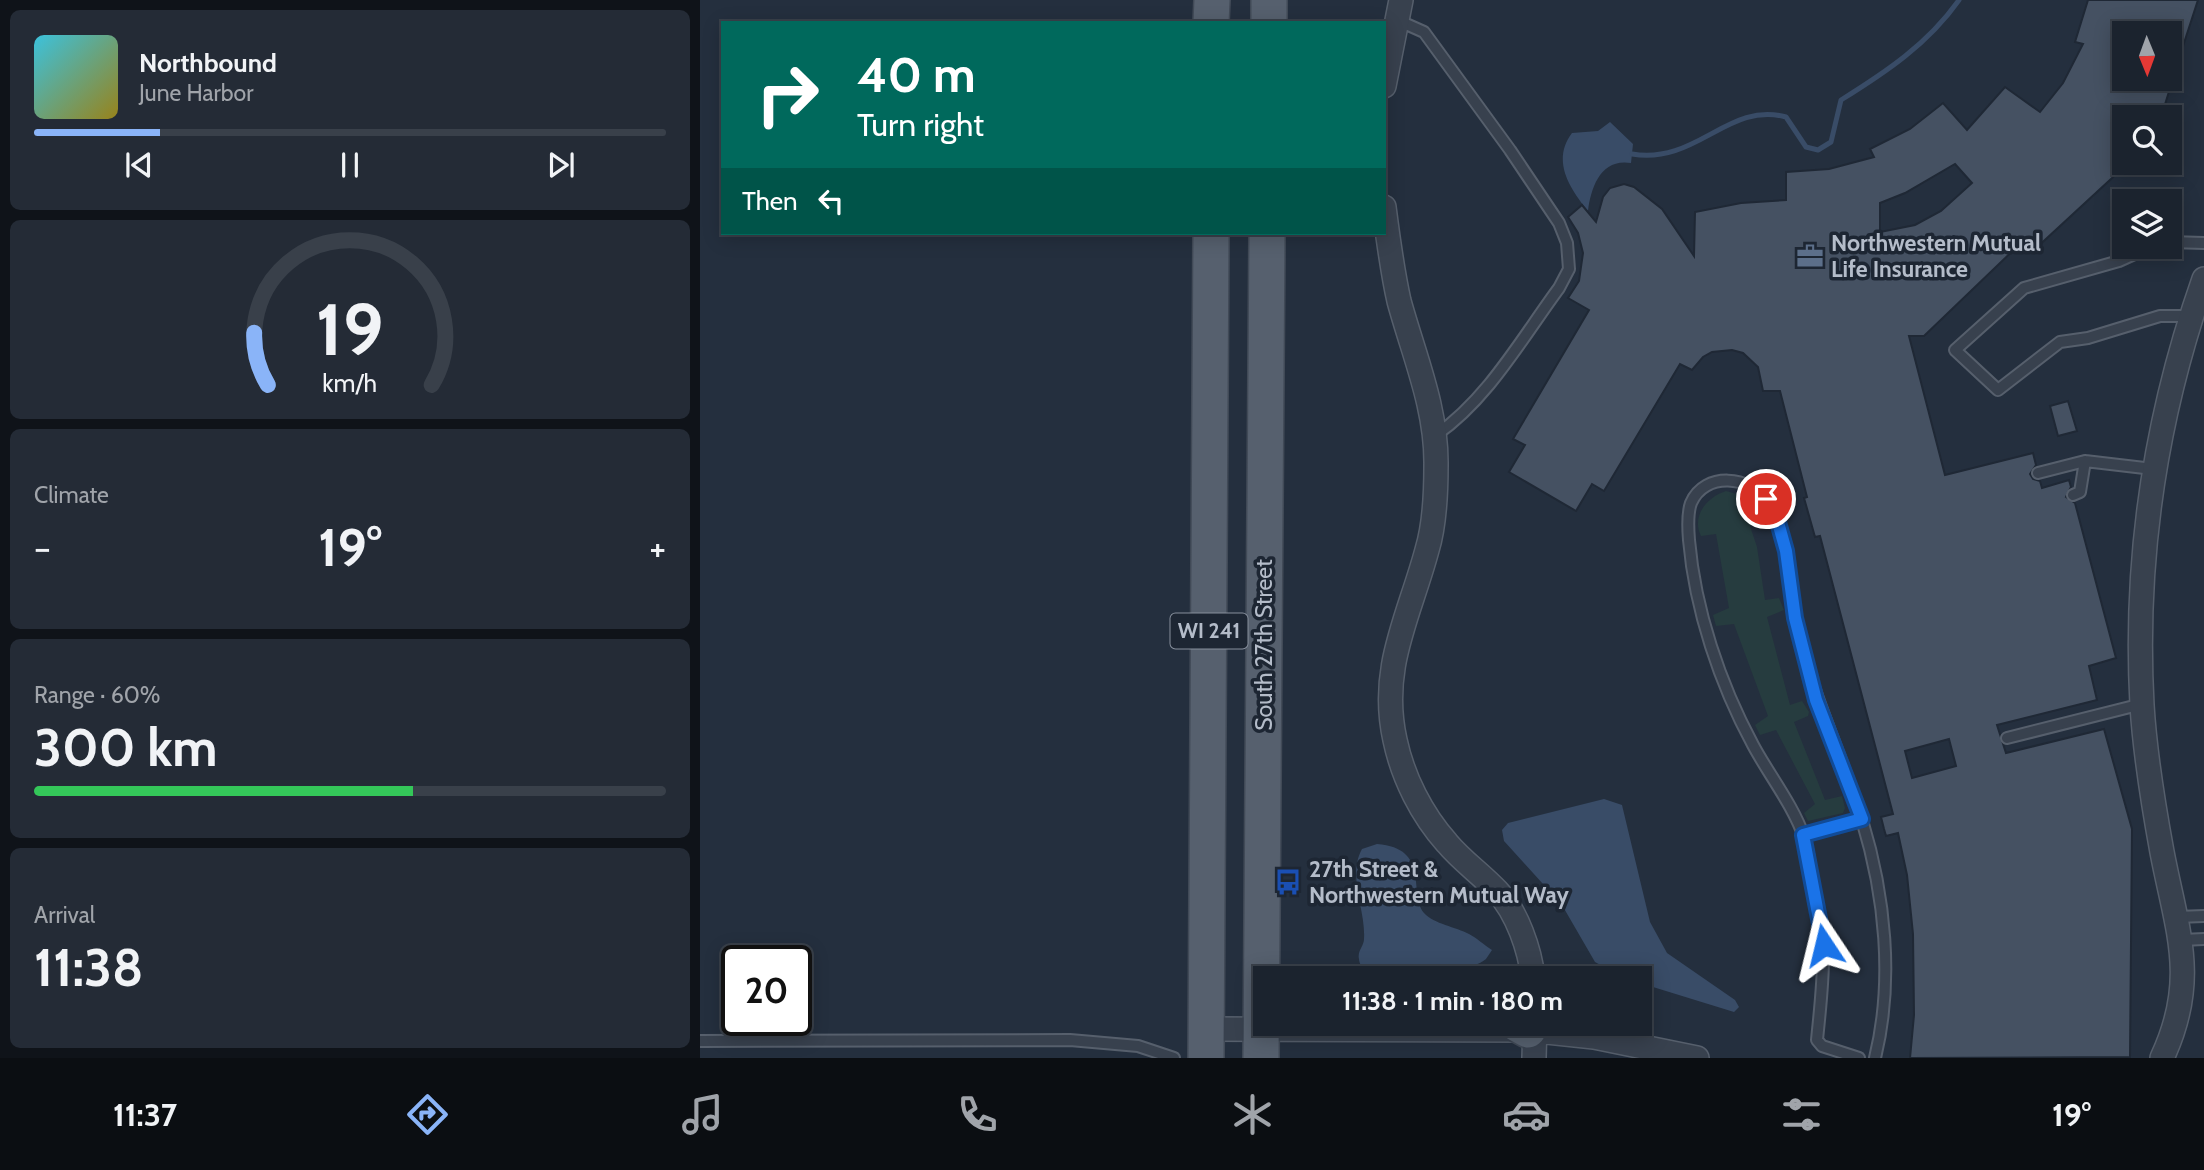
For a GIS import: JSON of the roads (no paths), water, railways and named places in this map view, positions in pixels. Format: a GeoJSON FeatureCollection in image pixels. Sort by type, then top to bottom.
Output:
{"type":"FeatureCollection","features":[{"type":"Feature","properties":{"kind":"main road"},"geometry":{"type":"LineString","coordinates":[[1212,0],[1212,21]]}},
{"type":"Feature","properties":{"kind":"main road"},"geometry":{"type":"LineString","coordinates":[[1269,0],[1269,21]]}},
{"type":"Feature","properties":{"kind":"main road","name":"WI 241"},"geometry":{"type":"LineString","coordinates":[[1206,1043],[1211,235]]}},
{"type":"Feature","properties":{"kind":"main road","name":"South 27th Street"},"geometry":{"type":"LineString","coordinates":[[1264,966],[1267,235]]}},
{"type":"Feature","properties":{"kind":"street"},"geometry":{"type":"LineString","coordinates":[[1386,76],[1399,10]]}},
{"type":"Feature","properties":{"kind":"street"},"geometry":{"type":"LineString","coordinates":[[1386,219],[1399,301],[1420,368],[1436,435],[1434,503],[1429,547],[1398,636],[1390,685],[1391,719],[1406,777],[1426,816],[1447,844],[1499,894],[1522,934],[1530,966]]}},
{"type":"Feature","properties":{"kind":"street"},"geometry":{"type":"LineString","coordinates":[[2162,1058],[2173,1035],[2182,996],[2188,932],[2152,800],[2142,704],[2140,604],[2153,469],[2167,401],[2204,279]]}},
{"type":"Feature","properties":{"kind":"street"},"geometry":{"type":"LineString","coordinates":[[1206,1043],[1449,1036]]}},
{"type":"Feature","properties":{"kind":"street"},"geometry":{"type":"LineString","coordinates":[[1578,1036],[1697,1058]]}},
{"type":"Feature","properties":{"kind":"lane"},"geometry":{"type":"LineString","coordinates":[[1399,10],[1424,32],[1510,150],[1559,223],[1567,243],[1569,269],[1559,288],[1478,398],[1456,421],[1436,435]]}},
{"type":"Feature","properties":{"kind":"lane"},"geometry":{"type":"LineString","coordinates":[[2182,242],[2204,243]]}},
{"type":"Feature","properties":{"kind":"lane"},"geometry":{"type":"LineString","coordinates":[[2123,259],[2024,288],[1955,350],[1998,390],[2060,342],[2088,338],[2160,316],[2191,316]]}},
{"type":"Feature","properties":{"kind":"lane"},"geometry":{"type":"LineString","coordinates":[[2038,473],[2085,461],[2153,469]]}},
{"type":"Feature","properties":{"kind":"lane"},"geometry":{"type":"LineString","coordinates":[[2073,495],[2080,492],[2085,461]]}},
{"type":"Feature","properties":{"kind":"lane"},"geometry":{"type":"LineString","coordinates":[[1859,1058],[1822,1046],[1817,1040],[1824,945],[1803,835],[1741,722],[1707,634],[1689,540],[1688,516],[1692,502],[1699,492],[1722,480],[1740,481],[1756,488],[1776,515],[1786,551],[1795,618],[1816,700],[1862,819],[1876,876],[1884,940],[1884,989],[1875,1058]]}},
{"type":"Feature","properties":{"kind":"lane"},"geometry":{"type":"LineString","coordinates":[[2007,738],[2142,704]]}},
{"type":"Feature","properties":{"kind":"lane"},"geometry":{"type":"LineString","coordinates":[[1803,835],[1862,819]]}},
{"type":"Feature","properties":{"kind":"lane"},"geometry":{"type":"LineString","coordinates":[[2188,932],[2204,916]]}},
{"type":"Feature","properties":{"kind":"lane"},"geometry":{"type":"LineString","coordinates":[[700,1041],[1070,1040],[1138,1046],[1174,1058]]}},
{"type":"Feature","properties":{"kind":"water"},"geometry":{"type":"Polygon","coordinates":[[[1610,122],[1633,144],[1631,163],[1612,165],[1599,176],[1588,211],[1569,184],[1563,154],[1572,133],[1598,131],[1610,122]]]}},
{"type":"Feature","properties":{"kind":"water"},"geometry":{"type":"Polygon","coordinates":[[[1604,799],[1622,805],[1650,922],[1667,953],[1735,1000],[1739,1007],[1734,1012],[1652,987],[1652,966],[1602,966],[1595,962],[1562,905],[1504,841],[1502,830],[1508,823],[1604,799]]]}},
{"type":"Feature","properties":{"kind":"water"},"geometry":{"type":"Polygon","coordinates":[[[1377,844],[1394,847],[1405,854],[1415,873],[1424,913],[1433,920],[1469,934],[1492,950],[1486,959],[1471,966],[1361,966],[1359,956],[1364,942],[1364,928],[1356,870],[1362,849],[1377,844]]]}},
{"type":"Feature","properties":{"kind":"waterway"},"geometry":{"type":"LineString","coordinates":[[1632,154],[1655,155],[1675,151],[1729,125],[1765,114],[1786,117],[1806,147],[1818,150],[1831,142],[1841,100],[1890,68],[1920,44],[1959,0]]}},
{"type":"Feature","properties":{"kind":"place","name":"Northwestern Mutual Life Insurance"},"geometry":{"type":"Point","coordinates":[1810,256]}},
{"type":"Feature","properties":{"kind":"place","name":"27th Street & Northwestern Mutual Way"},"geometry":{"type":"Point","coordinates":[1288,882]}}]}
